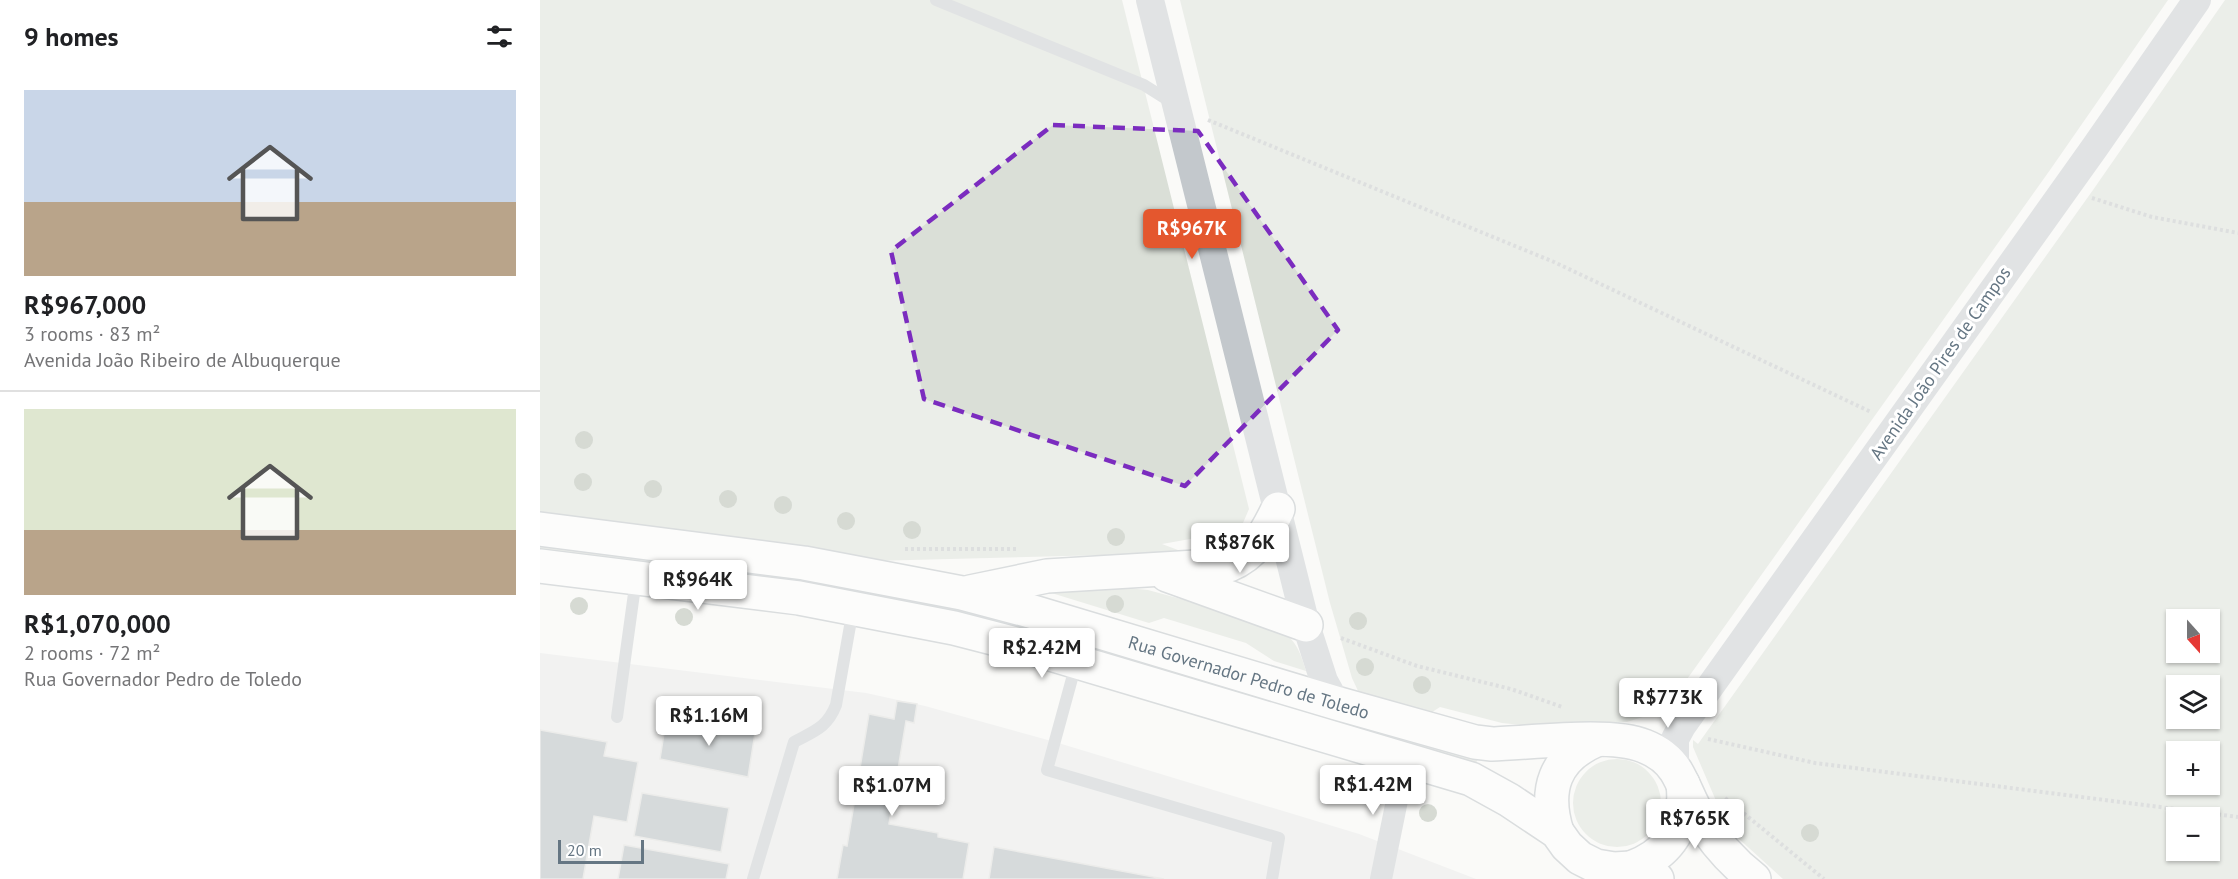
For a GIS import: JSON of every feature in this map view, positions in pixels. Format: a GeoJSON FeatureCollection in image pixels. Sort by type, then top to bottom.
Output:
{"type":"FeatureCollection","features":[{"type":"Feature","properties":{"kind":"main road"},"geometry":{"type":"LineString","coordinates":[[962,593],[1047,576],[1228,566],[1238,561],[1261,541],[1278,509]]}},
{"type":"Feature","properties":{"kind":"main road","name":"Rua Governador Pedro de Toledo"},"geometry":{"type":"LineString","coordinates":[[540,529],[804,563],[962,593],[1475,742],[1492,744],[1596,740],[1643,745],[1656,751],[1679,777],[1699,817],[1718,843],[1740,868],[1754,879]]}},
{"type":"Feature","properties":{"kind":"main road","name":"Rua Governador Pedro de Toledo"},"geometry":{"type":"LineString","coordinates":[[540,566],[799,598],[954,628],[1471,779],[1509,800],[1557,832],[1567,846],[1588,862],[1614,869],[1644,873]]}},
{"type":"Feature","properties":{"kind":"main road"},"geometry":{"type":"LineString","coordinates":[[1156,571],[1306,625]]}},
{"type":"Feature","properties":{"kind":"main road"},"geometry":{"type":"LineString","coordinates":[[1557,832],[1551,805],[1554,781],[1559,770],[1575,751],[1596,740]]}},
{"type":"Feature","properties":{"kind":"main road"},"geometry":{"type":"LineString","coordinates":[[1644,873],[1655,856],[1674,836],[1683,815],[1679,777]]}},
{"type":"Feature","properties":{"kind":"street"},"geometry":{"type":"LineString","coordinates":[[1150,0],[1306,625],[1324,681],[1336,703]]}},
{"type":"Feature","properties":{"kind":"street","name":"Avenida João Pires de Campos"},"geometry":{"type":"LineString","coordinates":[[1679,777],[1675,739],[1682,726],[2197,0]]}},
{"type":"Feature","properties":{"kind":"street"},"geometry":{"type":"LineString","coordinates":[[1630,742],[1666,733],[1682,726]]}},
{"type":"Feature","properties":{"kind":"street"},"geometry":{"type":"LineString","coordinates":[[1381,879],[1405,761]]}},
{"type":"Feature","properties":{"kind":"lane"},"geometry":{"type":"LineString","coordinates":[[936,0],[1144,85],[1178,106]]}},
{"type":"Feature","properties":{"kind":"lane"},"geometry":{"type":"LineString","coordinates":[[617,717],[636,578]]}},
{"type":"Feature","properties":{"kind":"lane"},"geometry":{"type":"LineString","coordinates":[[753,879],[794,742],[824,726],[832,716],[854,608]]}},
{"type":"Feature","properties":{"kind":"lane"},"geometry":{"type":"LineString","coordinates":[[1076,662],[1047,770],[1279,838],[1272,879]]}},
{"type":"Feature","properties":{"kind":"path"},"geometry":{"type":"LineString","coordinates":[[1178,106],[1554,262],[1875,414],[1894,428]]}},
{"type":"Feature","properties":{"kind":"path"},"geometry":{"type":"LineString","coordinates":[[2068,183],[2088,196],[2152,217],[2238,233]]}},
{"type":"Feature","properties":{"kind":"path"},"geometry":{"type":"LineString","coordinates":[[1306,625],[1417,666],[1511,689],[1546,700],[1565,709]]}},
{"type":"Feature","properties":{"kind":"path"},"geometry":{"type":"LineString","coordinates":[[1682,726],[1696,736],[1815,763],[2238,816]]}},
{"type":"Feature","properties":{"kind":"path"},"geometry":{"type":"LineString","coordinates":[[1719,793],[1824,879]]}},
{"type":"Feature","properties":{"kind":"highlighted area"},"geometry":{"type":"Polygon","coordinates":[[[1053,125],[1198,131],[1338,330],[1185,486],[924,399],[891,251],[1053,125]]]}},
{"type":"Feature","properties":{"kind":"shaded area"},"geometry":{"type":"Polygon","coordinates":[[[540,0],[1122,0],[1249,509],[1243,523],[1207,536],[1162,544],[1186,553],[871,561],[540,516],[540,0]]]}},
{"type":"Feature","properties":{"kind":"shaded area"},"geometry":{"type":"Polygon","coordinates":[[[1180,0],[2168,0],[2050,170],[1675,696],[1652,714],[1627,722],[1541,727],[1502,723],[1440,707],[1426,716],[1359,693],[1352,678],[1330,603],[1180,0]]]}},
{"type":"Feature","properties":{"kind":"shaded area"},"geometry":{"type":"Polygon","coordinates":[[[2225,0],[2238,0],[2238,879],[1783,879],[1738,838],[1717,803],[1693,747],[1693,740],[1698,744],[2093,190],[2225,0]]]}},
{"type":"Feature","properties":{"kind":"shaded area"},"geometry":{"type":"Polygon","coordinates":[[[540,544],[802,576],[959,607],[1478,758],[1475,766],[1024,632],[540,553],[540,544]]]}},
{"type":"Feature","properties":{"kind":"shaded area"},"geometry":{"type":"Polygon","coordinates":[[[1127,588],[1148,590],[1273,624],[1295,644],[1306,671],[1274,661],[1246,643],[1164,618],[1149,623],[1045,591],[1127,588]]]}},
{"type":"Feature","properties":{"kind":"shaded area"},"geometry":{"type":"Polygon","coordinates":[[[540,653],[866,693],[925,706],[1055,742],[1359,834],[1476,879],[540,879],[540,653]]]}},
{"type":"Feature","properties":{"kind":"shaded area"},"geometry":{"type":"Polygon","coordinates":[[[1617,759],[1634,763],[1648,772],[1657,786],[1661,803],[1657,820],[1648,834],[1634,843],[1617,847],[1600,843],[1586,834],[1577,820],[1573,803],[1577,786],[1586,772],[1600,763],[1617,759]]]}},
{"type":"Feature","properties":{"kind":"building"},"geometry":{"type":"Polygon","coordinates":[[[897,701],[917,704],[914,723],[906,721],[889,824],[938,833],[938,837],[969,843],[963,879],[837,879],[843,845],[847,846],[869,714],[894,719],[897,701]]]}},
{"type":"Feature","properties":{"kind":"building"},"geometry":{"type":"Polygon","coordinates":[[[686,719],[755,733],[748,777],[660,759],[665,727],[684,731],[686,719]]]}},
{"type":"Feature","properties":{"kind":"building"},"geometry":{"type":"Polygon","coordinates":[[[540,730],[607,742],[604,756],[638,762],[627,822],[594,816],[583,879],[540,879],[540,730]]]}},
{"type":"Feature","properties":{"kind":"building"},"geometry":{"type":"Polygon","coordinates":[[[642,793],[729,808],[721,852],[634,836],[642,793]]]}},
{"type":"Feature","properties":{"kind":"building"},"geometry":{"type":"Polygon","coordinates":[[[624,845],[729,864],[726,879],[618,879],[624,845]]]}},
{"type":"Feature","properties":{"kind":"building"},"geometry":{"type":"Polygon","coordinates":[[[994,847],[1164,879],[989,879],[994,847]]]}}]}
